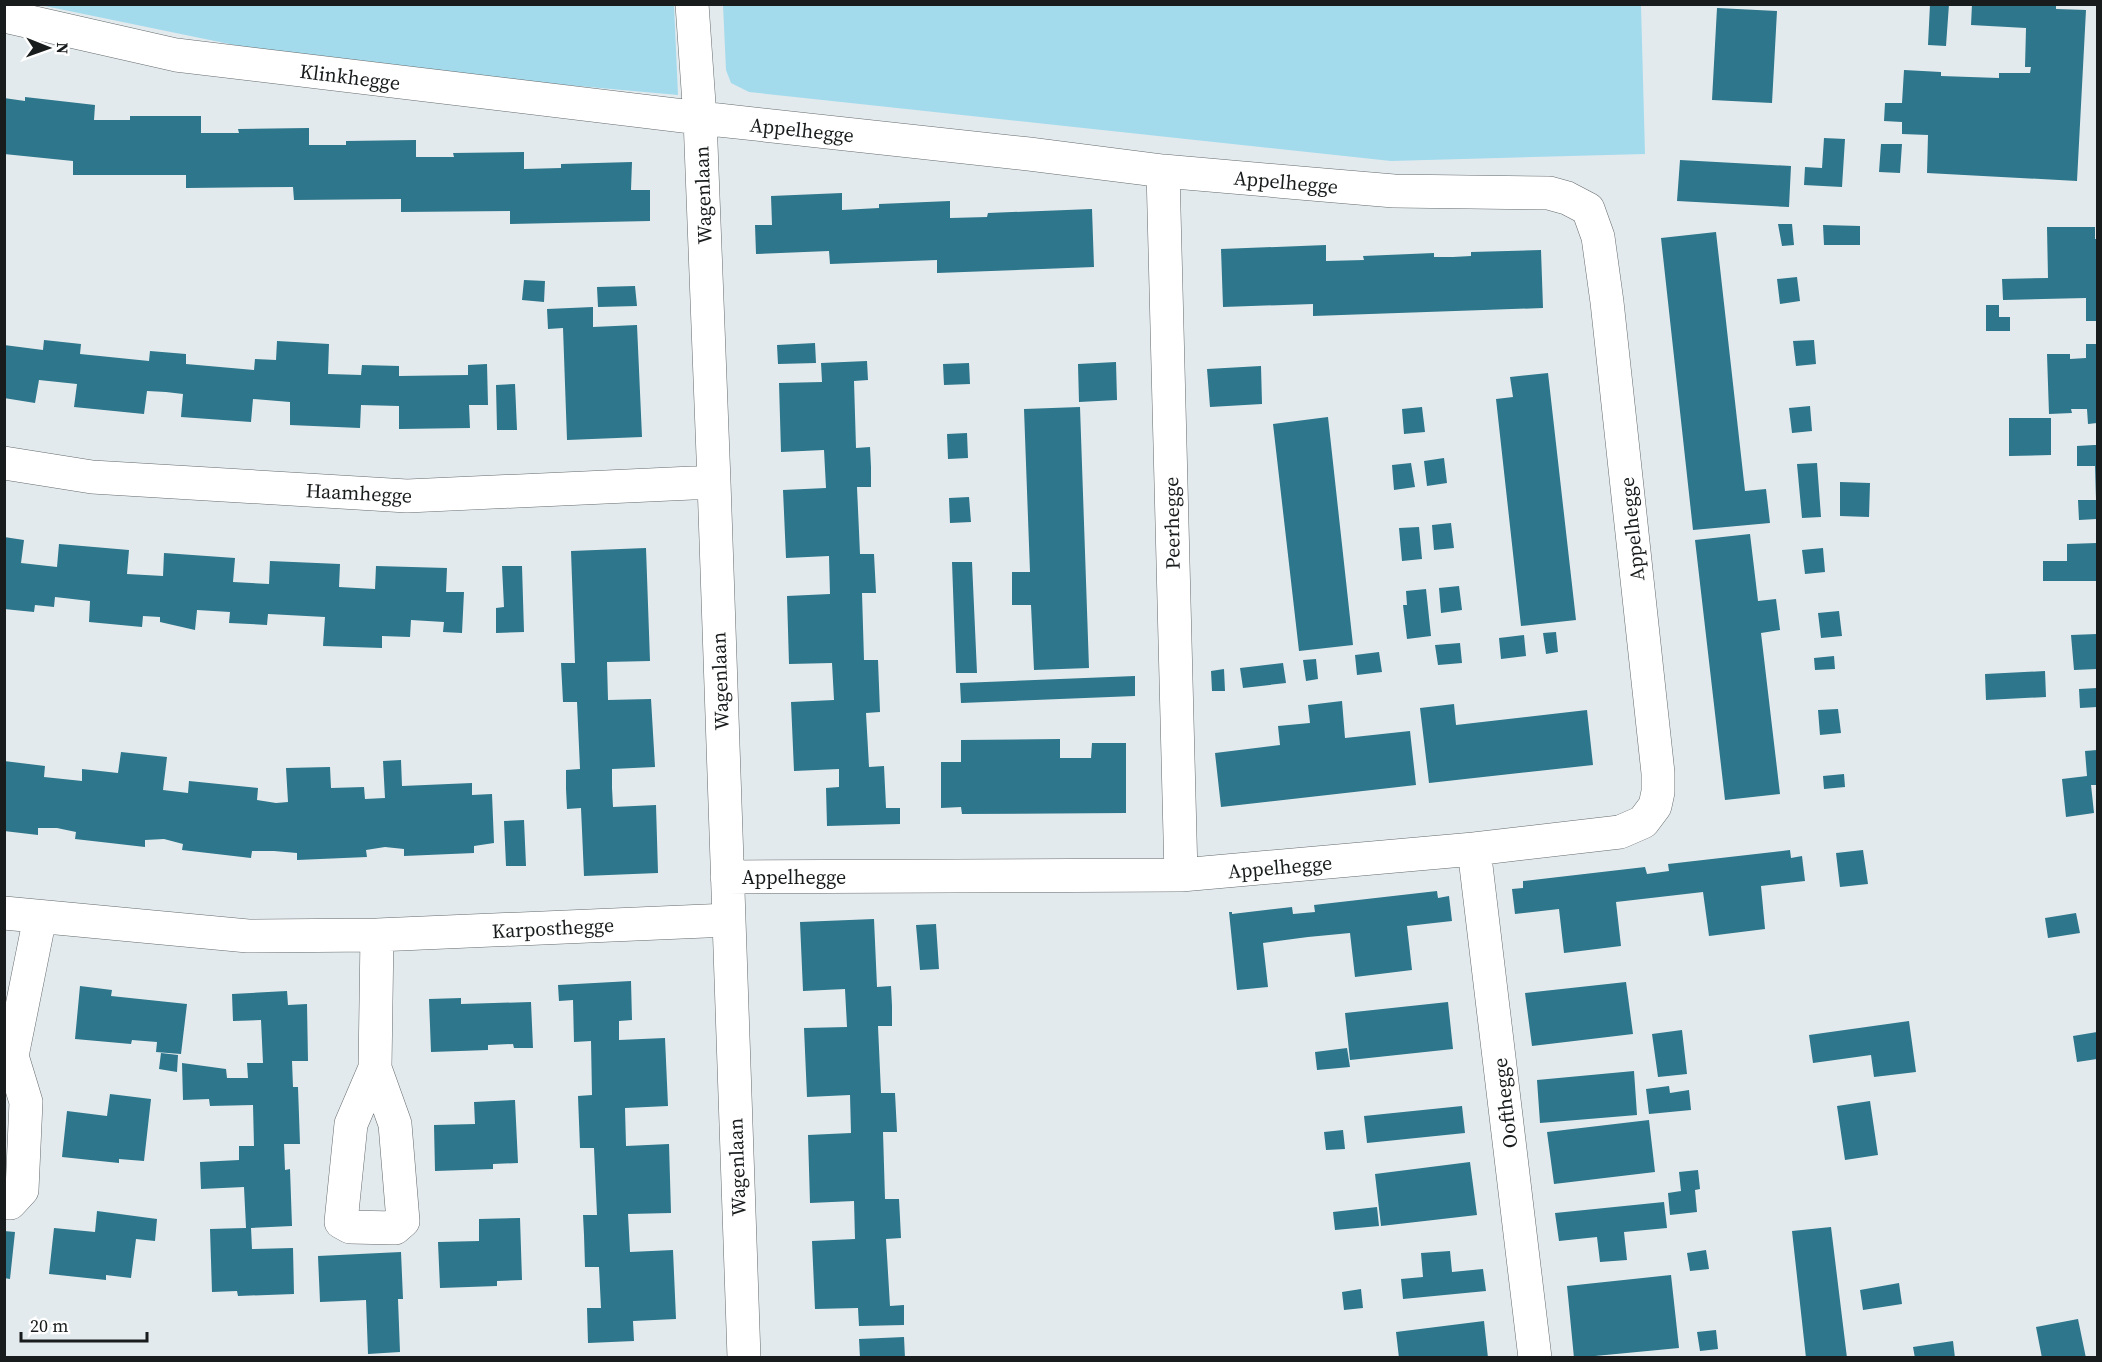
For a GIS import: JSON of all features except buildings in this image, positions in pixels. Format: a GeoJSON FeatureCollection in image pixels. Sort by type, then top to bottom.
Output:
{"type":"FeatureCollection","features":[{"type":"Feature","properties":{"kind":"street","name":"Wagenlaan"},"geometry":{"type":"LineString","coordinates":[[692,4],[700,118],[714,482],[744,1358]]}},
{"type":"Feature","properties":{"kind":"street","name":"Klinkhegge"},"geometry":{"type":"LineString","coordinates":[[4,16],[176,55],[700,118]]}},
{"type":"Feature","properties":{"kind":"street","name":"Appelhegge"},"geometry":{"type":"LineString","coordinates":[[700,118],[1163,171],[1394,191],[1549,194],[1567,198],[1588,209],[1598,237],[1607,302],[1657,761],[1658,792],[1655,806],[1643,822],[1620,832],[1474,849],[1181,875],[727,877]]}},
{"type":"Feature","properties":{"kind":"street","name":"Peerhegge"},"geometry":{"type":"LineString","coordinates":[[1163,171],[1181,875]]}},
{"type":"Feature","properties":{"kind":"street","name":"Haamhegge"},"geometry":{"type":"LineString","coordinates":[[4,463],[93,477],[407,496],[714,482]]}},
{"type":"Feature","properties":{"kind":"street","name":"Oofthegge"},"geometry":{"type":"LineString","coordinates":[[1474,849],[1535,1358]]}},
{"type":"Feature","properties":{"kind":"street","name":"Karposthegge"},"geometry":{"type":"LineString","coordinates":[[4,913],[248,936],[377,935],[729,920]]}},
{"type":"Feature","properties":{"kind":"street"},"geometry":{"type":"LineString","coordinates":[[4,1203],[10,1203],[22,1190],[26,1102],[8,1062],[40,917]]}},
{"type":"Feature","properties":{"kind":"street"},"geometry":{"type":"LineString","coordinates":[[375,1068],[377,935]]}},
{"type":"Feature","properties":{"kind":"shaded area"},"geometry":{"type":"Polygon","coordinates":[[[40,5],[674,5],[678,95],[322,63],[40,5]]]}},
{"type":"Feature","properties":{"kind":"shaded area"},"geometry":{"type":"Polygon","coordinates":[[[723,5],[1641,5],[1645,154],[1391,161],[749,92],[731,83],[726,70],[723,5]]]}}]}
